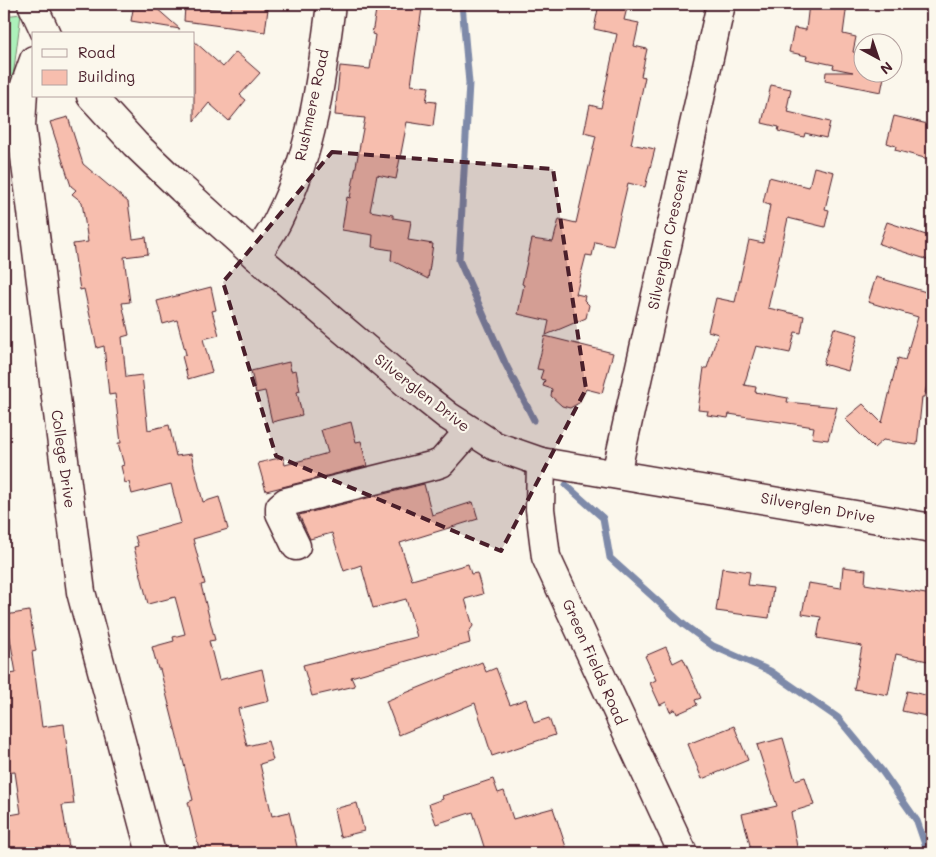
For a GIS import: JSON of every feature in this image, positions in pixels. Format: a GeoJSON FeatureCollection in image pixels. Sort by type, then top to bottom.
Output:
{"type":"FeatureCollection","features":[{"type":"Feature","properties":{"kind":"street"},"geometry":{"type":"LineString","coordinates":[[32,4],[45,32]]}},
{"type":"Feature","properties":{"kind":"street","name":"Rushmere Road"},"geometry":{"type":"LineString","coordinates":[[256,256],[280,216],[302,156],[314,112],[331,4]]}},
{"type":"Feature","properties":{"kind":"street","name":"Silverglen Crescent"},"geometry":{"type":"LineString","coordinates":[[616,474],[721,4]]}},
{"type":"Feature","properties":{"kind":"street","name":"College Drive"},"geometry":{"type":"LineString","coordinates":[[32,66],[23,91],[20,126],[81,592],[151,853]]}},
{"type":"Feature","properties":{"kind":"street","name":"Silverglen Drive"},"geometry":{"type":"LineString","coordinates":[[93,98],[135,144],[256,256],[403,380],[469,431],[495,446],[541,462],[932,528]]}},
{"type":"Feature","properties":{"kind":"street"},"geometry":{"type":"LineString","coordinates":[[296,546],[280,513],[280,507],[286,502],[441,463],[469,431]]}},
{"type":"Feature","properties":{"kind":"street","name":"Green Fields Road"},"geometry":{"type":"LineString","coordinates":[[541,462],[540,509],[546,557],[684,853]]}},
{"type":"Feature","properties":{"kind":"highlighted area"},"geometry":{"type":"Polygon","coordinates":[[[332,152],[553,169],[586,389],[501,551],[276,456],[223,282],[332,152]]]}},
{"type":"Feature","properties":{"kind":"green space"},"geometry":{"type":"Polygon","coordinates":[[[21,14],[8,116],[4,116],[4,16],[21,14]]]}},
{"type":"Feature","properties":{"kind":"building"},"geometry":{"type":"Polygon","coordinates":[[[134,4],[155,4],[155,7],[180,29],[131,21],[134,4]]]}},
{"type":"Feature","properties":{"kind":"building"},"geometry":{"type":"Polygon","coordinates":[[[232,4],[264,4],[264,9],[268,9],[265,32],[184,21],[185,7],[231,10],[232,4]]]}},
{"type":"Feature","properties":{"kind":"building"},"geometry":{"type":"Polygon","coordinates":[[[377,4],[422,8],[411,85],[429,87],[426,101],[436,102],[433,126],[407,122],[396,179],[377,175],[370,211],[393,215],[393,218],[411,221],[408,240],[433,244],[428,279],[391,260],[392,250],[372,247],[373,235],[342,230],[347,197],[350,198],[365,118],[335,115],[340,66],[370,69],[375,35],[372,34],[377,4]]]}},
{"type":"Feature","properties":{"kind":"building"},"geometry":{"type":"Polygon","coordinates":[[[599,4],[628,4],[624,20],[639,23],[634,46],[647,49],[641,76],[645,77],[631,144],[655,149],[645,187],[628,183],[613,246],[595,242],[592,256],[586,255],[576,294],[585,296],[584,300],[589,305],[586,318],[546,335],[549,321],[518,314],[524,285],[522,284],[532,239],[553,242],[559,219],[576,223],[596,136],[584,133],[590,105],[601,108],[617,34],[594,29],[599,4]]]}},
{"type":"Feature","properties":{"kind":"building"},"geometry":{"type":"Polygon","coordinates":[[[809,4],[847,4],[843,34],[854,37],[854,82],[883,82],[881,92],[825,81],[826,72],[853,72],[833,68],[834,65],[806,59],[807,56],[789,52],[794,28],[806,30],[809,4]]]}},
{"type":"Feature","properties":{"kind":"building"},"geometry":{"type":"Polygon","coordinates":[[[195,42],[223,67],[236,52],[260,73],[240,95],[246,100],[229,121],[209,103],[194,121],[195,42]]]}},
{"type":"Feature","properties":{"kind":"building"},"geometry":{"type":"Polygon","coordinates":[[[771,85],[791,89],[787,108],[789,108],[788,112],[830,122],[826,138],[805,133],[804,137],[778,131],[779,127],[762,123],[771,85]]]}},
{"type":"Feature","properties":{"kind":"building"},"geometry":{"type":"Polygon","coordinates":[[[894,116],[932,125],[932,160],[895,150],[896,146],[887,143],[894,116]]]}},
{"type":"Feature","properties":{"kind":"building"},"geometry":{"type":"Polygon","coordinates":[[[68,117],[83,164],[128,202],[133,239],[146,237],[148,254],[124,257],[130,302],[122,303],[129,335],[122,337],[126,377],[142,375],[148,430],[169,425],[176,456],[191,454],[203,502],[219,497],[228,529],[193,539],[205,584],[201,585],[215,640],[209,641],[219,680],[262,669],[269,701],[238,709],[247,746],[268,741],[273,760],[260,764],[272,816],[289,812],[298,851],[288,853],[200,853],[188,802],[193,800],[160,669],[158,669],[152,647],[174,641],[173,637],[185,634],[175,597],[148,604],[134,547],[138,546],[135,536],[181,523],[171,484],[132,494],[129,482],[125,483],[121,466],[124,465],[118,443],[121,443],[115,394],[109,395],[104,346],[97,348],[84,289],[80,290],[73,244],[88,242],[82,202],[72,194],[76,190],[71,186],[50,122],[68,117]]]}},
{"type":"Feature","properties":{"kind":"building"},"geometry":{"type":"Polygon","coordinates":[[[814,167],[834,172],[825,209],[829,210],[825,227],[788,218],[768,308],[804,316],[801,333],[795,332],[790,353],[756,346],[744,385],[756,387],[755,392],[788,398],[787,402],[837,407],[828,440],[812,438],[814,427],[729,414],[728,418],[707,415],[708,411],[698,410],[704,368],[707,368],[718,334],[708,331],[716,298],[735,302],[749,240],[763,243],[770,205],[763,203],[769,177],[809,187],[814,167]]]}},
{"type":"Feature","properties":{"kind":"building"},"geometry":{"type":"Polygon","coordinates":[[[887,222],[932,237],[932,261],[879,244],[887,222]]]}},
{"type":"Feature","properties":{"kind":"building"},"geometry":{"type":"Polygon","coordinates":[[[876,277],[926,292],[928,286],[932,287],[932,366],[924,397],[922,397],[917,445],[883,440],[874,448],[845,419],[863,404],[882,423],[898,358],[905,360],[918,317],[868,302],[876,277]]]}},
{"type":"Feature","properties":{"kind":"building"},"geometry":{"type":"Polygon","coordinates":[[[211,287],[216,310],[212,311],[219,335],[203,339],[212,372],[188,379],[182,356],[186,354],[177,320],[163,324],[157,301],[211,287]]]}},
{"type":"Feature","properties":{"kind":"building"},"geometry":{"type":"Polygon","coordinates":[[[834,328],[858,335],[848,371],[823,364],[834,328]]]}},
{"type":"Feature","properties":{"kind":"building"},"geometry":{"type":"Polygon","coordinates":[[[545,336],[613,353],[602,393],[586,389],[579,403],[570,408],[562,406],[551,396],[552,389],[543,386],[545,380],[540,379],[543,370],[537,369],[545,336]]]}},
{"type":"Feature","properties":{"kind":"building"},"geometry":{"type":"Polygon","coordinates":[[[289,362],[291,371],[296,370],[300,391],[297,392],[302,415],[272,422],[265,391],[256,393],[251,371],[289,362]]]}},
{"type":"Feature","properties":{"kind":"building"},"geometry":{"type":"Polygon","coordinates":[[[351,422],[356,442],[361,441],[367,466],[266,491],[258,463],[283,457],[285,465],[328,453],[321,430],[351,422]]]}},
{"type":"Feature","properties":{"kind":"building"},"geometry":{"type":"Polygon","coordinates":[[[424,484],[432,515],[473,502],[478,519],[400,543],[412,580],[468,564],[471,574],[477,573],[483,594],[465,599],[473,626],[468,633],[470,643],[351,677],[355,686],[312,696],[303,665],[417,637],[406,599],[373,608],[361,565],[344,571],[332,533],[310,539],[299,515],[424,484]]]}},
{"type":"Feature","properties":{"kind":"building"},"geometry":{"type":"Polygon","coordinates":[[[843,567],[866,570],[865,584],[932,595],[932,662],[896,654],[888,695],[854,689],[862,646],[817,638],[821,617],[802,614],[808,583],[841,588],[843,567]]]}},
{"type":"Feature","properties":{"kind":"building"},"geometry":{"type":"Polygon","coordinates":[[[722,568],[750,572],[748,585],[773,588],[769,618],[716,611],[722,568]]]}},
{"type":"Feature","properties":{"kind":"building"},"geometry":{"type":"Polygon","coordinates":[[[29,611],[36,651],[32,652],[42,727],[64,724],[74,804],[62,805],[70,853],[4,853],[4,816],[21,813],[15,772],[4,773],[4,675],[16,673],[6,615],[29,611]]]}},
{"type":"Feature","properties":{"kind":"building"},"geometry":{"type":"Polygon","coordinates":[[[666,647],[673,663],[683,658],[701,698],[695,700],[697,705],[677,714],[675,709],[670,712],[666,702],[660,705],[650,683],[656,680],[645,656],[666,647]]]}},
{"type":"Feature","properties":{"kind":"building"},"geometry":{"type":"Polygon","coordinates":[[[482,662],[486,672],[496,668],[510,705],[526,699],[534,723],[549,718],[555,735],[492,756],[475,703],[399,735],[386,701],[482,662]]]}},
{"type":"Feature","properties":{"kind":"building"},"geometry":{"type":"Polygon","coordinates":[[[907,691],[930,696],[926,716],[902,711],[907,691]]]}},
{"type":"Feature","properties":{"kind":"building"},"geometry":{"type":"Polygon","coordinates":[[[734,726],[748,760],[702,779],[688,744],[734,726]]]}},
{"type":"Feature","properties":{"kind":"building"},"geometry":{"type":"Polygon","coordinates":[[[783,738],[795,780],[805,777],[814,805],[791,812],[798,853],[752,853],[742,814],[777,806],[757,745],[783,738]]]}},
{"type":"Feature","properties":{"kind":"building"},"geometry":{"type":"Polygon","coordinates":[[[493,779],[498,793],[504,791],[513,819],[553,808],[568,853],[486,853],[473,812],[436,824],[429,804],[443,799],[442,796],[493,779]]]}},
{"type":"Feature","properties":{"kind":"building"},"geometry":{"type":"Polygon","coordinates":[[[357,803],[364,831],[340,837],[334,809],[357,803]]]}},
{"type":"Feature","properties":{"kind":"waterway"},"geometry":{"type":"LineString","coordinates":[[462,4],[469,83],[459,260],[505,363],[534,420]]}},
{"type":"Feature","properties":{"kind":"waterway"},"geometry":{"type":"LineString","coordinates":[[566,485],[603,518],[610,558],[683,624],[713,646],[770,671],[838,718],[882,771],[917,821],[928,853]]}}]}
